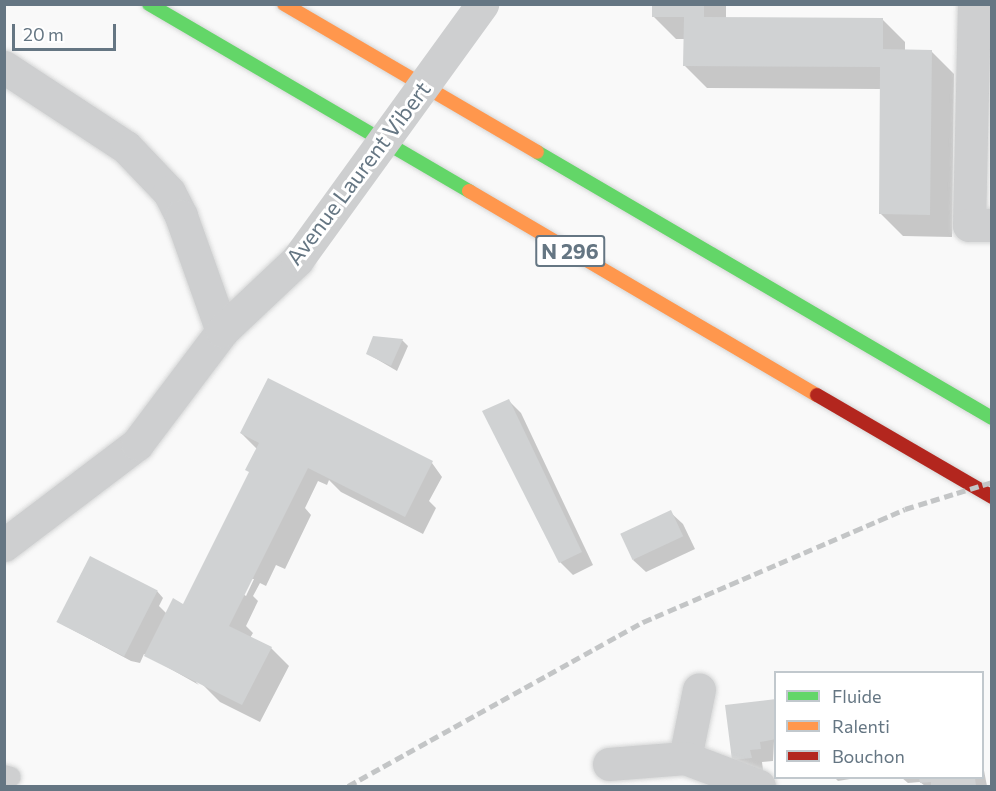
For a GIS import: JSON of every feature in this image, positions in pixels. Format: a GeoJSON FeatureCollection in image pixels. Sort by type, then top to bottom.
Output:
{"type":"FeatureCollection","features":[{"type":"Feature","properties":{"kind":"highway","name":"N 296"},"geometry":{"type":"LineString","coordinates":[[148,4],[992,497]]}},
{"type":"Feature","properties":{"kind":"highway"},"geometry":{"type":"LineString","coordinates":[[284,4],[992,418]]}},
{"type":"Feature","properties":{"kind":"street","name":"Avenue Laurent Vibert"},"geometry":{"type":"LineString","coordinates":[[4,545],[137,444],[222,332],[297,260],[482,4]]}},
{"type":"Feature","properties":{"kind":"street"},"geometry":{"type":"LineString","coordinates":[[974,4],[969,225],[992,225]]}},
{"type":"Feature","properties":{"kind":"street"},"geometry":{"type":"LineString","coordinates":[[4,67],[126,147],[168,192],[181,216],[222,332]]}},
{"type":"Feature","properties":{"kind":"street"},"geometry":{"type":"LineString","coordinates":[[685,758],[699,689]]}},
{"type":"Feature","properties":{"kind":"street"},"geometry":{"type":"LineString","coordinates":[[609,764],[685,758],[759,786]]}},
{"type":"Feature","properties":{"kind":"building"},"geometry":{"type":"Polygon","coordinates":[[[652,4],[704,4],[704,17],[883,18],[883,49],[932,50],[930,215],[879,214],[880,67],[683,66],[684,17],[652,17],[652,4]]]}},
{"type":"Feature","properties":{"kind":"building"},"geometry":{"type":"Polygon","coordinates":[[[373,336],[403,339],[391,366],[366,354],[373,336]]]}},
{"type":"Feature","properties":{"kind":"building"},"geometry":{"type":"Polygon","coordinates":[[[268,378],[433,461],[405,517],[308,468],[229,626],[272,647],[242,705],[144,656],[173,598],[183,604],[249,472],[245,470],[259,443],[240,433],[268,378]]]}},
{"type":"Feature","properties":{"kind":"building"},"geometry":{"type":"Polygon","coordinates":[[[509,399],[582,552],[559,563],[482,411],[509,399]]]}},
{"type":"Feature","properties":{"kind":"building"},"geometry":{"type":"Polygon","coordinates":[[[671,510],[683,536],[633,560],[620,534],[671,510]]]}},
{"type":"Feature","properties":{"kind":"building"},"geometry":{"type":"Polygon","coordinates":[[[90,556],[158,591],[124,656],[56,622],[90,556]]]}},
{"type":"Feature","properties":{"kind":"building"},"geometry":{"type":"Polygon","coordinates":[[[774,699],[774,739],[760,742],[761,749],[750,750],[752,758],[732,760],[725,705],[774,699]]]}},
{"type":"Feature","properties":{"kind":"building"},"geometry":{"type":"Polygon","coordinates":[[[919,779],[975,779],[976,786],[931,786],[931,782],[920,783],[919,779]]]}},
{"type":"Feature","properties":{"kind":"railway"},"geometry":{"type":"LineString","coordinates":[[348,786],[643,622],[905,509],[992,482]]}},
{"type":"Feature","properties":{"kind":"traffic: fast"},"geometry":{"type":"LineString","coordinates":[[149,4],[469,191]]}},
{"type":"Feature","properties":{"kind":"traffic: fast"},"geometry":{"type":"LineString","coordinates":[[537,152],[992,418]]}},
{"type":"Feature","properties":{"kind":"traffic: slow"},"geometry":{"type":"LineString","coordinates":[[284,4],[537,152]]}},
{"type":"Feature","properties":{"kind":"traffic: slow"},"geometry":{"type":"LineString","coordinates":[[469,191],[817,395]]}},
{"type":"Feature","properties":{"kind":"traffic: jam"},"geometry":{"type":"LineString","coordinates":[[817,395],[992,497]]}}]}
